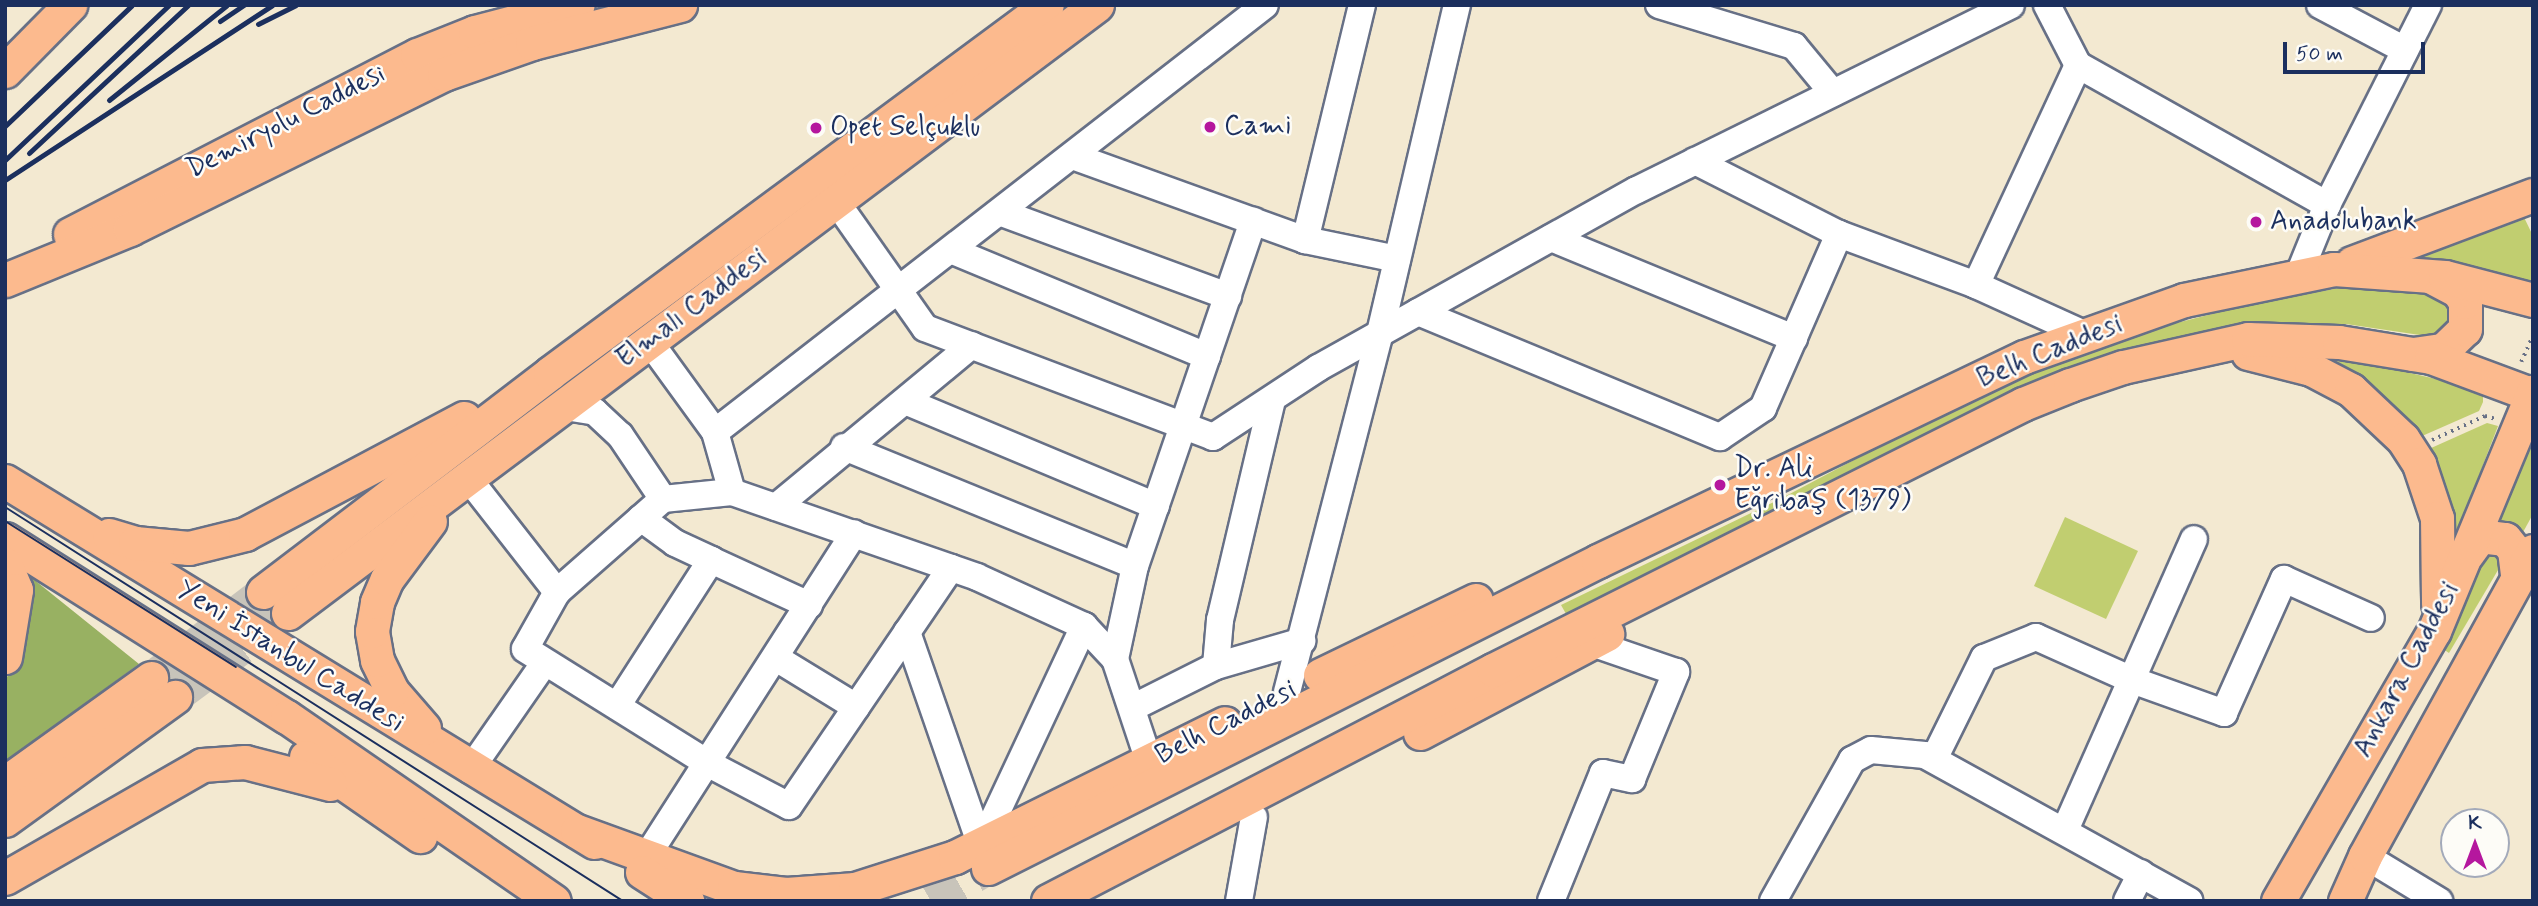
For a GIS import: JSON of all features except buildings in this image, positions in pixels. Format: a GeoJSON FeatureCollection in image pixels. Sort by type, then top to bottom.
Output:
{"type":"FeatureCollection","features":[{"type":"Feature","properties":{"kind":"main road"},"geometry":{"type":"LineString","coordinates":[[5,71],[70,5]]}},
{"type":"Feature","properties":{"kind":"main road","name":"Demiryolu Caddesi"},"geometry":{"type":"LineString","coordinates":[[5,267],[417,55],[475,33],[578,5]]}},
{"type":"Feature","properties":{"kind":"main road"},"geometry":{"type":"LineString","coordinates":[[5,280],[130,229],[444,74],[532,43],[680,5]]}},
{"type":"Feature","properties":{"kind":"main road","name":"Elmalı Caddesi"},"geometry":{"type":"LineString","coordinates":[[263,592],[550,373],[1047,5]]}},
{"type":"Feature","properties":{"kind":"main road","name":"Elmalı Caddesi"},"geometry":{"type":"LineString","coordinates":[[288,613],[1097,5]]}},
{"type":"Feature","properties":{"kind":"main road"},"geometry":{"type":"LineString","coordinates":[[2334,269],[2533,195]]}},
{"type":"Feature","properties":{"kind":"main road","name":"Belh Caddesi"},"geometry":{"type":"LineString","coordinates":[[577,831],[709,882],[760,892],[843,895],[918,871],[984,857],[2024,357],[2184,300],[2299,274],[2334,269],[2428,275],[2495,287],[2533,300]]}},
{"type":"Feature","properties":{"kind":"main road"},"geometry":{"type":"LineString","coordinates":[[2411,354],[2443,350],[2465,329],[2465,302],[2458,290],[2428,275]]}},
{"type":"Feature","properties":{"kind":"main road","name":"Belh Caddesi"},"geometry":{"type":"LineString","coordinates":[[1048,901],[1493,670],[2023,404],[2123,367],[2208,346],[2248,340],[2326,342],[2431,357],[2532,394]]}},
{"type":"Feature","properties":{"kind":"main road"},"geometry":{"type":"LineString","coordinates":[[2208,346],[2311,369],[2351,390],[2378,412],[2410,450],[2437,518],[2441,580],[2434,631]]}},
{"type":"Feature","properties":{"kind":"main road"},"geometry":{"type":"LineString","coordinates":[[76,524],[135,543],[189,548],[245,534],[550,373]]}},
{"type":"Feature","properties":{"kind":"main road","name":"Ankara Caddesi"},"geometry":{"type":"LineString","coordinates":[[2278,901],[2434,631],[2532,394]]}},
{"type":"Feature","properties":{"kind":"main road"},"geometry":{"type":"LineString","coordinates":[[468,478],[427,524],[387,579],[377,602],[372,631],[377,660],[392,691],[416,721],[470,770]]}},
{"type":"Feature","properties":{"kind":"main road","name":"Yeni İstanbul Caddesi"},"geometry":{"type":"LineString","coordinates":[[5,481],[470,770],[577,831]]}},
{"type":"Feature","properties":{"kind":"main road"},"geometry":{"type":"LineString","coordinates":[[2467,554],[2480,536],[2505,539],[2528,572]]}},
{"type":"Feature","properties":{"kind":"main road","name":"Yeni İstanbul Caddesi"},"geometry":{"type":"LineString","coordinates":[[5,539],[287,716],[554,901]]}},
{"type":"Feature","properties":{"kind":"main road","name":"Belh Caddesi"},"geometry":{"type":"LineString","coordinates":[[984,857],[1149,761],[1456,608],[1598,561]]}},
{"type":"Feature","properties":{"kind":"main road"},"geometry":{"type":"LineString","coordinates":[[5,564],[16,590],[5,657]]}},
{"type":"Feature","properties":{"kind":"main road","name":"Ankara Caddesi"},"geometry":{"type":"LineString","coordinates":[[2345,901],[2365,856],[2491,622],[2528,572]]}},
{"type":"Feature","properties":{"kind":"main road","name":"Belh Caddesi"},"geometry":{"type":"LineString","coordinates":[[1091,901],[1594,643],[1658,588]]}},
{"type":"Feature","properties":{"kind":"main road"},"geometry":{"type":"LineString","coordinates":[[105,602],[186,672],[516,901]]}},
{"type":"Feature","properties":{"kind":"main road"},"geometry":{"type":"LineString","coordinates":[[5,783],[163,688],[5,820]]}},
{"type":"Feature","properties":{"kind":"main road"},"geometry":{"type":"LineString","coordinates":[[5,878],[202,765],[245,762],[359,794]]}},
{"type":"Feature","properties":{"kind":"main road"},"geometry":{"type":"LineString","coordinates":[[577,831],[687,901]]}},
{"type":"Feature","properties":{"kind":"street"},"geometry":{"type":"LineString","coordinates":[[715,432],[1075,157],[1265,5]]}},
{"type":"Feature","properties":{"kind":"street"},"geometry":{"type":"LineString","coordinates":[[1305,240],[1362,5]]}},
{"type":"Feature","properties":{"kind":"street"},"geometry":{"type":"LineString","coordinates":[[1287,692],[1380,333],[1457,5]]}},
{"type":"Feature","properties":{"kind":"street"},"geometry":{"type":"LineString","coordinates":[[1659,5],[1794,46],[1833,93]]}},
{"type":"Feature","properties":{"kind":"street"},"geometry":{"type":"LineString","coordinates":[[835,200],[925,328],[1213,437],[1380,333],[1551,238],[1695,161],[2011,5]]}},
{"type":"Feature","properties":{"kind":"street"},"geometry":{"type":"LineString","coordinates":[[2047,5],[2078,65],[2327,205]]}},
{"type":"Feature","properties":{"kind":"street"},"geometry":{"type":"LineString","coordinates":[[2320,5],[2405,50]]}},
{"type":"Feature","properties":{"kind":"street"},"geometry":{"type":"LineString","coordinates":[[2299,274],[2327,205],[2428,5]]}},
{"type":"Feature","properties":{"kind":"street"},"geometry":{"type":"LineString","coordinates":[[1976,285],[2078,65]]}},
{"type":"Feature","properties":{"kind":"street"},"geometry":{"type":"LineString","coordinates":[[1075,157],[1305,240],[1397,259]]}},
{"type":"Feature","properties":{"kind":"street"},"geometry":{"type":"LineString","coordinates":[[1695,161],[1839,234],[1976,285],[2087,335]]}},
{"type":"Feature","properties":{"kind":"street"},"geometry":{"type":"LineString","coordinates":[[1002,213],[1228,296]]}},
{"type":"Feature","properties":{"kind":"street"},"geometry":{"type":"LineString","coordinates":[[1115,659],[1135,566],[1253,221]]}},
{"type":"Feature","properties":{"kind":"street"},"geometry":{"type":"LineString","coordinates":[[1418,312],[1720,438],[1763,408],[1839,234]]}},
{"type":"Feature","properties":{"kind":"street"},"geometry":{"type":"LineString","coordinates":[[1551,238],[1794,338]]}},
{"type":"Feature","properties":{"kind":"street"},"geometry":{"type":"LineString","coordinates":[[953,251],[1207,356]]}},
{"type":"Feature","properties":{"kind":"street"},"geometry":{"type":"LineString","coordinates":[[649,341],[715,432],[732,492]]}},
{"type":"Feature","properties":{"kind":"street"},"geometry":{"type":"LineString","coordinates":[[776,507],[844,447],[972,345]]}},
{"type":"Feature","properties":{"kind":"street"},"geometry":{"type":"LineString","coordinates":[[1216,666],[1220,620],[1272,400]]}},
{"type":"Feature","properties":{"kind":"street"},"geometry":{"type":"LineString","coordinates":[[905,401],[1156,506]]}},
{"type":"Feature","properties":{"kind":"street"},"geometry":{"type":"LineString","coordinates":[[565,407],[595,412],[620,435],[663,499]]}},
{"type":"Feature","properties":{"kind":"street"},"geometry":{"type":"LineString","coordinates":[[844,447],[1135,566]]}},
{"type":"Feature","properties":{"kind":"street"},"geometry":{"type":"LineString","coordinates":[[468,478],[557,592]]}},
{"type":"Feature","properties":{"kind":"street"},"geometry":{"type":"LineString","coordinates":[[951,568],[789,806],[709,764],[525,649],[557,592],[663,499],[686,493],[732,492],[951,568],[1084,626],[1115,659],[1149,761]]}},
{"type":"Feature","properties":{"kind":"street"},"geometry":{"type":"LineString","coordinates":[[641,518],[675,543],[808,605]]}},
{"type":"Feature","properties":{"kind":"street"},"geometry":{"type":"LineString","coordinates":[[645,859],[709,764],[854,533]]}},
{"type":"Feature","properties":{"kind":"street"},"geometry":{"type":"LineString","coordinates":[[2065,830],[2194,539]]}},
{"type":"Feature","properties":{"kind":"street"},"geometry":{"type":"LineString","coordinates":[[617,706],[712,560]]}},
{"type":"Feature","properties":{"kind":"street"},"geometry":{"type":"LineString","coordinates":[[1934,760],[1984,658],[2036,637],[2132,680],[2224,713],[2284,579],[2371,618]]}},
{"type":"Feature","properties":{"kind":"street"},"geometry":{"type":"LineString","coordinates":[[984,857],[1084,626]]}},
{"type":"Feature","properties":{"kind":"street"},"geometry":{"type":"LineString","coordinates":[[907,632],[984,857]]}},
{"type":"Feature","properties":{"kind":"street"},"geometry":{"type":"LineString","coordinates":[[1132,708],[1216,666],[1302,641]]}},
{"type":"Feature","properties":{"kind":"street"},"geometry":{"type":"LineString","coordinates":[[1551,901],[1603,773],[1632,779],[1676,672],[1594,643]]}},
{"type":"Feature","properties":{"kind":"street"},"geometry":{"type":"LineString","coordinates":[[776,658],[856,707]]}},
{"type":"Feature","properties":{"kind":"street"},"geometry":{"type":"LineString","coordinates":[[470,770],[545,662]]}},
{"type":"Feature","properties":{"kind":"street"},"geometry":{"type":"LineString","coordinates":[[1773,901],[1852,760],[1871,750],[1897,750],[1934,760],[2065,830],[2189,901]]}},
{"type":"Feature","properties":{"kind":"street"},"geometry":{"type":"LineString","coordinates":[[1238,901],[1254,817]]}},
{"type":"Feature","properties":{"kind":"street"},"geometry":{"type":"LineString","coordinates":[[2365,856],[2439,901]]}},
{"type":"Feature","properties":{"kind":"street"},"geometry":{"type":"LineString","coordinates":[[2127,901],[2141,873]]}},
{"type":"Feature","properties":{"kind":"path"},"geometry":{"type":"LineString","coordinates":[[2410,450],[2485,416],[2496,418]]}},
{"type":"Feature","properties":{"kind":"green space"},"geometry":{"type":"Polygon","coordinates":[[[2521,211],[2533,236],[2533,284],[2454,261],[2412,256],[2521,211]]]}},
{"type":"Feature","properties":{"kind":"green space"},"geometry":{"type":"Polygon","coordinates":[[[2350,286],[2442,291],[2458,307],[2440,338],[2346,324],[2255,328],[2118,352],[1570,621],[1561,605],[1782,498],[1975,396],[2110,340],[2251,304],[2350,286]]]}},
{"type":"Feature","properties":{"kind":"green space"},"geometry":{"type":"Polygon","coordinates":[[[2320,360],[2367,363],[2436,379],[2483,393],[2483,402],[2479,411],[2413,440],[2320,360]]]}},
{"type":"Feature","properties":{"kind":"green space"},"geometry":{"type":"Polygon","coordinates":[[[2487,423],[2498,426],[2452,546],[2420,453],[2487,423]]]}},
{"type":"Feature","properties":{"kind":"green space"},"geometry":{"type":"Polygon","coordinates":[[[2527,443],[2533,446],[2533,514],[2522,534],[2495,521],[2527,443]]]}},
{"type":"Feature","properties":{"kind":"green space"},"geometry":{"type":"Polygon","coordinates":[[[2065,517],[2138,551],[2106,619],[2034,586],[2065,517]]]}},
{"type":"Feature","properties":{"kind":"green space"},"geometry":{"type":"Polygon","coordinates":[[[2499,543],[2501,565],[2449,653],[2443,649],[2479,555],[2499,543]]]}},
{"type":"Feature","properties":{"kind":"green space"},"geometry":{"type":"Polygon","coordinates":[[[27,574],[139,664],[5,762],[5,683],[26,623],[27,574]]]}},
{"type":"Feature","properties":{"kind":"tunnel"},"geometry":{"type":"LineString","coordinates":[[151,678],[263,592]]}},
{"type":"Feature","properties":{"kind":"tunnel"},"geometry":{"type":"LineString","coordinates":[[175,697],[288,613]]}},
{"type":"Feature","properties":{"kind":"tunnel"},"geometry":{"type":"LineString","coordinates":[[931,901],[988,868]]}},
{"type":"Feature","properties":{"kind":"tram line"},"geometry":{"type":"LineString","coordinates":[[5,507],[623,901]]}},
{"type":"Feature","properties":{"kind":"tram line"},"geometry":{"type":"LineString","coordinates":[[5,521],[236,667]]}},
{"type":"Feature","properties":{"kind":"railway"},"geometry":{"type":"LineString","coordinates":[[5,126],[132,5]]}},
{"type":"Feature","properties":{"kind":"railway"},"geometry":{"type":"LineString","coordinates":[[5,160],[169,5]]}},
{"type":"Feature","properties":{"kind":"railway"},"geometry":{"type":"LineString","coordinates":[[29,153],[188,5]]}},
{"type":"Feature","properties":{"kind":"railway"},"geometry":{"type":"LineString","coordinates":[[109,100],[227,5]]}},
{"type":"Feature","properties":{"kind":"railway"},"geometry":{"type":"LineString","coordinates":[[220,21],[244,5]]}},
{"type":"Feature","properties":{"kind":"railway"},"geometry":{"type":"LineString","coordinates":[[5,180],[272,5]]}},
{"type":"Feature","properties":{"kind":"railway"},"geometry":{"type":"LineString","coordinates":[[258,24],[296,5]]}},
{"type":"Feature","properties":{"kind":"place","name":"Cami"},"geometry":{"type":"Point","coordinates":[1210,127]}},
{"type":"Feature","properties":{"kind":"place","name":"Opet Selçuklu"},"geometry":{"type":"Point","coordinates":[816,128]}},
{"type":"Feature","properties":{"kind":"place","name":"Anadolubank"},"geometry":{"type":"Point","coordinates":[2256,222]}},
{"type":"Feature","properties":{"kind":"place","name":"Dr. Ali Eğribaş (1379)"},"geometry":{"type":"Point","coordinates":[1720,485]}}]}
